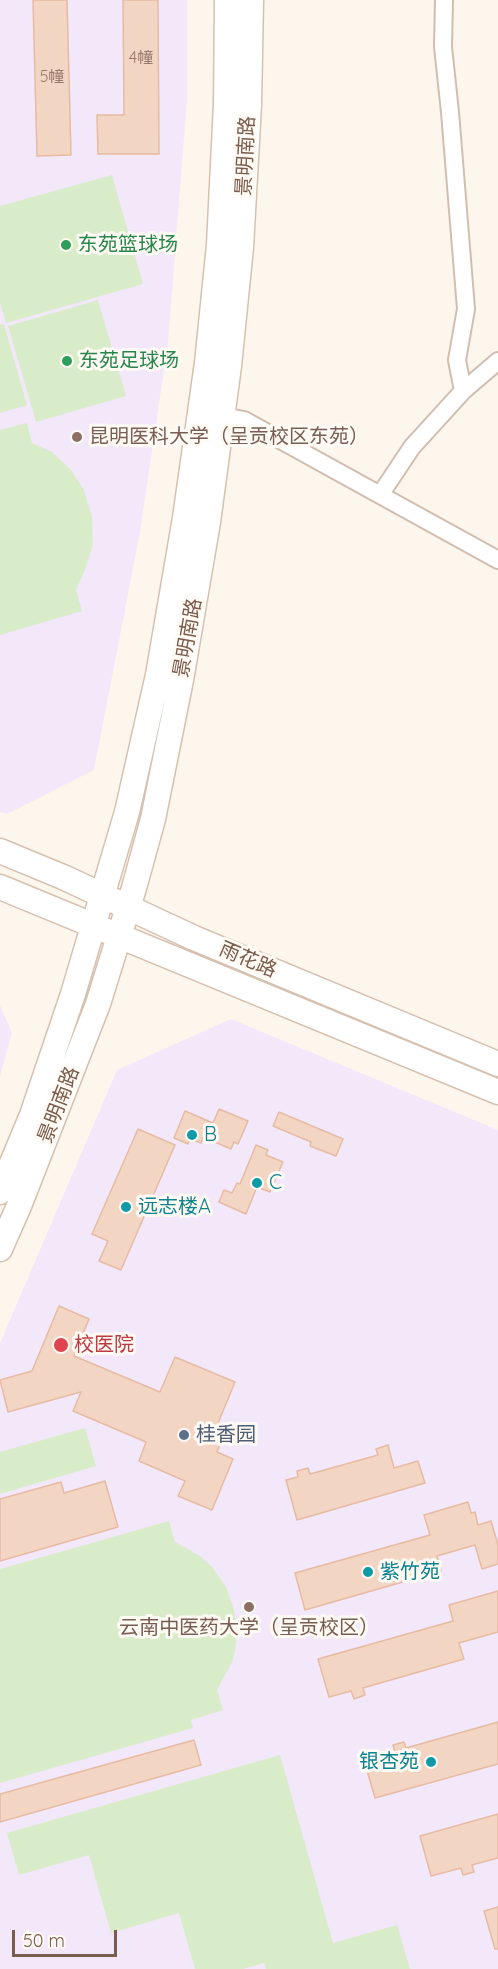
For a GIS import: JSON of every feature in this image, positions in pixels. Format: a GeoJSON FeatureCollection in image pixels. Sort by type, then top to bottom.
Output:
{"type":"FeatureCollection","features":[{"type":"Feature","properties":{"kind":"street","name":"景明南路"},"geometry":{"type":"LineString","coordinates":[[0,1192],[32,1115],[94,926],[128,812],[158,675],[185,518],[207,363],[219,245],[226,104],[227,0]]}},
{"type":"Feature","properties":{"kind":"street","name":"景明南路"},"geometry":{"type":"LineString","coordinates":[[0,1249],[98,1004],[153,819],[208,522],[223,416],[241,247],[249,105],[251,0]]}},
{"type":"Feature","properties":{"kind":"street"},"geometry":{"type":"LineString","coordinates":[[444,0],[442,47],[450,112],[465,309],[457,360],[463,391]]}},
{"type":"Feature","properties":{"kind":"street"},"geometry":{"type":"LineString","coordinates":[[380,495],[412,447],[463,391],[498,362]]}},
{"type":"Feature","properties":{"kind":"street"},"geometry":{"type":"LineString","coordinates":[[223,416],[244,420],[498,560]]}},
{"type":"Feature","properties":{"kind":"street","name":"雨花路"},"geometry":{"type":"LineString","coordinates":[[0,851],[63,877],[194,938],[498,1064]]}},
{"type":"Feature","properties":{"kind":"street","name":"雨花路"},"geometry":{"type":"LineString","coordinates":[[0,887],[498,1092]]}},
{"type":"Feature","properties":{"kind":"shaded area","name":"昆明医科大学（呈贡校区东苑）"},"geometry":{"type":"Polygon","coordinates":[[[0,0],[187,0],[187,100],[168,343],[140,532],[94,770],[7,814],[0,812],[0,0]]]}},
{"type":"Feature","properties":{"kind":"shaded area"},"geometry":{"type":"Polygon","coordinates":[[[0,1005],[12,1033],[0,1076],[0,1005]]]}},
{"type":"Feature","properties":{"kind":"shaded area","name":"云南中医药大学（呈贡校区）"},"geometry":{"type":"Polygon","coordinates":[[[231,1019],[498,1130],[498,1969],[0,1969],[0,1343],[117,1070],[231,1019]]]}},
{"type":"Feature","properties":{"kind":"green space","name":"东苑篮球场"},"geometry":{"type":"Polygon","coordinates":[[[112,175],[143,284],[6,323],[0,303],[0,206],[112,175]]]}},
{"type":"Feature","properties":{"kind":"green space","name":"东苑足球场"},"geometry":{"type":"Polygon","coordinates":[[[98,300],[126,396],[36,422],[8,326],[98,300]]]}},
{"type":"Feature","properties":{"kind":"green space"},"geometry":{"type":"Polygon","coordinates":[[[4,324],[27,405],[0,413],[0,325],[4,324]]]}},
{"type":"Feature","properties":{"kind":"green space"},"geometry":{"type":"Polygon","coordinates":[[[27,423],[32,443],[52,452],[71,470],[84,490],[92,517],[93,544],[76,590],[82,611],[0,635],[0,430],[27,423]]]}},
{"type":"Feature","properties":{"kind":"green space"},"geometry":{"type":"Polygon","coordinates":[[[85,1428],[96,1466],[0,1494],[0,1452],[85,1428]]]}},
{"type":"Feature","properties":{"kind":"green space"},"geometry":{"type":"Polygon","coordinates":[[[169,1521],[175,1542],[200,1556],[212,1567],[226,1587],[233,1606],[237,1626],[233,1660],[217,1690],[223,1710],[191,1720],[193,1728],[0,1783],[0,1569],[169,1521]]]}},
{"type":"Feature","properties":{"kind":"green space"},"geometry":{"type":"Polygon","coordinates":[[[280,1755],[333,1943],[397,1925],[410,1969],[266,1969],[264,1963],[243,1969],[195,1969],[179,1913],[111,1933],[89,1855],[19,1875],[7,1833],[280,1755]]]}},
{"type":"Feature","properties":{"kind":"building"},"geometry":{"type":"Polygon","coordinates":[[[33,0],[67,0],[71,155],[37,156],[33,0]]]}},
{"type":"Feature","properties":{"kind":"building"},"geometry":{"type":"Polygon","coordinates":[[[123,0],[158,0],[159,154],[98,154],[97,115],[124,115],[123,0]]]}},
{"type":"Feature","properties":{"kind":"building","name":"B"},"geometry":{"type":"Polygon","coordinates":[[[219,1109],[248,1121],[238,1144],[234,1142],[231,1149],[203,1137],[201,1143],[190,1139],[188,1144],[174,1138],[185,1111],[213,1123],[219,1109]]]}},
{"type":"Feature","properties":{"kind":"building"},"geometry":{"type":"Polygon","coordinates":[[[279,1112],[343,1139],[336,1156],[310,1146],[311,1142],[273,1126],[279,1112]]]}},
{"type":"Feature","properties":{"kind":"building","name":"远志楼A"},"geometry":{"type":"Polygon","coordinates":[[[138,1129],[175,1145],[121,1270],[99,1261],[108,1241],[92,1234],[138,1129]]]}},
{"type":"Feature","properties":{"kind":"building","name":"C"},"geometry":{"type":"Polygon","coordinates":[[[256,1145],[268,1150],[266,1155],[283,1162],[270,1192],[257,1187],[246,1214],[219,1202],[224,1190],[232,1193],[237,1183],[240,1184],[256,1145]]]}},
{"type":"Feature","properties":{"kind":"building","name":"桂香园"},"geometry":{"type":"Polygon","coordinates":[[[59,1306],[89,1319],[74,1356],[160,1392],[175,1357],[235,1382],[214,1433],[223,1437],[217,1452],[233,1459],[212,1510],[178,1496],[185,1481],[139,1461],[146,1442],[73,1411],[81,1392],[8,1412],[0,1380],[32,1371],[59,1306]]]}},
{"type":"Feature","properties":{"kind":"building"},"geometry":{"type":"Polygon","coordinates":[[[388,1445],[394,1468],[418,1461],[425,1483],[297,1520],[286,1480],[298,1477],[297,1471],[308,1468],[310,1474],[378,1455],[376,1449],[388,1445]]]}},
{"type":"Feature","properties":{"kind":"building"},"geometry":{"type":"Polygon","coordinates":[[[105,1481],[118,1527],[0,1561],[0,1499],[61,1482],[64,1493],[105,1481]]]}},
{"type":"Feature","properties":{"kind":"building"},"geometry":{"type":"Polygon","coordinates":[[[468,1502],[471,1513],[475,1512],[478,1525],[491,1521],[498,1545],[498,1564],[482,1569],[475,1545],[437,1556],[441,1571],[305,1610],[295,1573],[430,1535],[424,1515],[468,1502]]]}},
{"type":"Feature","properties":{"kind":"building"},"geometry":{"type":"Polygon","coordinates":[[[498,1591],[498,1632],[459,1643],[464,1659],[363,1688],[365,1695],[354,1699],[351,1691],[329,1697],[318,1659],[453,1621],[449,1605],[498,1591]]]}},
{"type":"Feature","properties":{"kind":"building","name":"银杏苑"},"geometry":{"type":"Polygon","coordinates":[[[498,1722],[498,1764],[375,1798],[364,1760],[395,1752],[393,1745],[404,1742],[406,1748],[498,1722]]]}},
{"type":"Feature","properties":{"kind":"building"},"geometry":{"type":"Polygon","coordinates":[[[194,1740],[201,1765],[0,1822],[0,1794],[194,1740]]]}},
{"type":"Feature","properties":{"kind":"building"},"geometry":{"type":"Polygon","coordinates":[[[498,1814],[498,1858],[472,1865],[474,1872],[463,1875],[461,1868],[431,1876],[420,1836],[498,1814]]]}},
{"type":"Feature","properties":{"kind":"building"},"geometry":{"type":"Polygon","coordinates":[[[498,1907],[498,1949],[495,1949],[484,1911],[498,1907]]]}},
{"type":"Feature","properties":{"kind":"place","name":"东苑篮球场"},"geometry":{"type":"Point","coordinates":[66,245]}},
{"type":"Feature","properties":{"kind":"place","name":"东苑足球场"},"geometry":{"type":"Point","coordinates":[67,361]}},
{"type":"Feature","properties":{"kind":"place","name":"昆明医科大学（呈贡校区东苑）"},"geometry":{"type":"Point","coordinates":[77,437]}},
{"type":"Feature","properties":{"kind":"place","name":"B"},"geometry":{"type":"Point","coordinates":[192,1135]}},
{"type":"Feature","properties":{"kind":"place","name":"C"},"geometry":{"type":"Point","coordinates":[257,1183]}},
{"type":"Feature","properties":{"kind":"place","name":"远志楼A"},"geometry":{"type":"Point","coordinates":[126,1207]}},
{"type":"Feature","properties":{"kind":"place","name":"校医院"},"geometry":{"type":"Point","coordinates":[61,1345]}},
{"type":"Feature","properties":{"kind":"place","name":"桂香园"},"geometry":{"type":"Point","coordinates":[184,1435]}},
{"type":"Feature","properties":{"kind":"place","name":"紫竹苑"},"geometry":{"type":"Point","coordinates":[368,1572]}},
{"type":"Feature","properties":{"kind":"place","name":"云南中医药大学（呈贡校区）"},"geometry":{"type":"Point","coordinates":[249,1607]}},
{"type":"Feature","properties":{"kind":"place","name":"银杏苑"},"geometry":{"type":"Point","coordinates":[431,1762]}}]}
